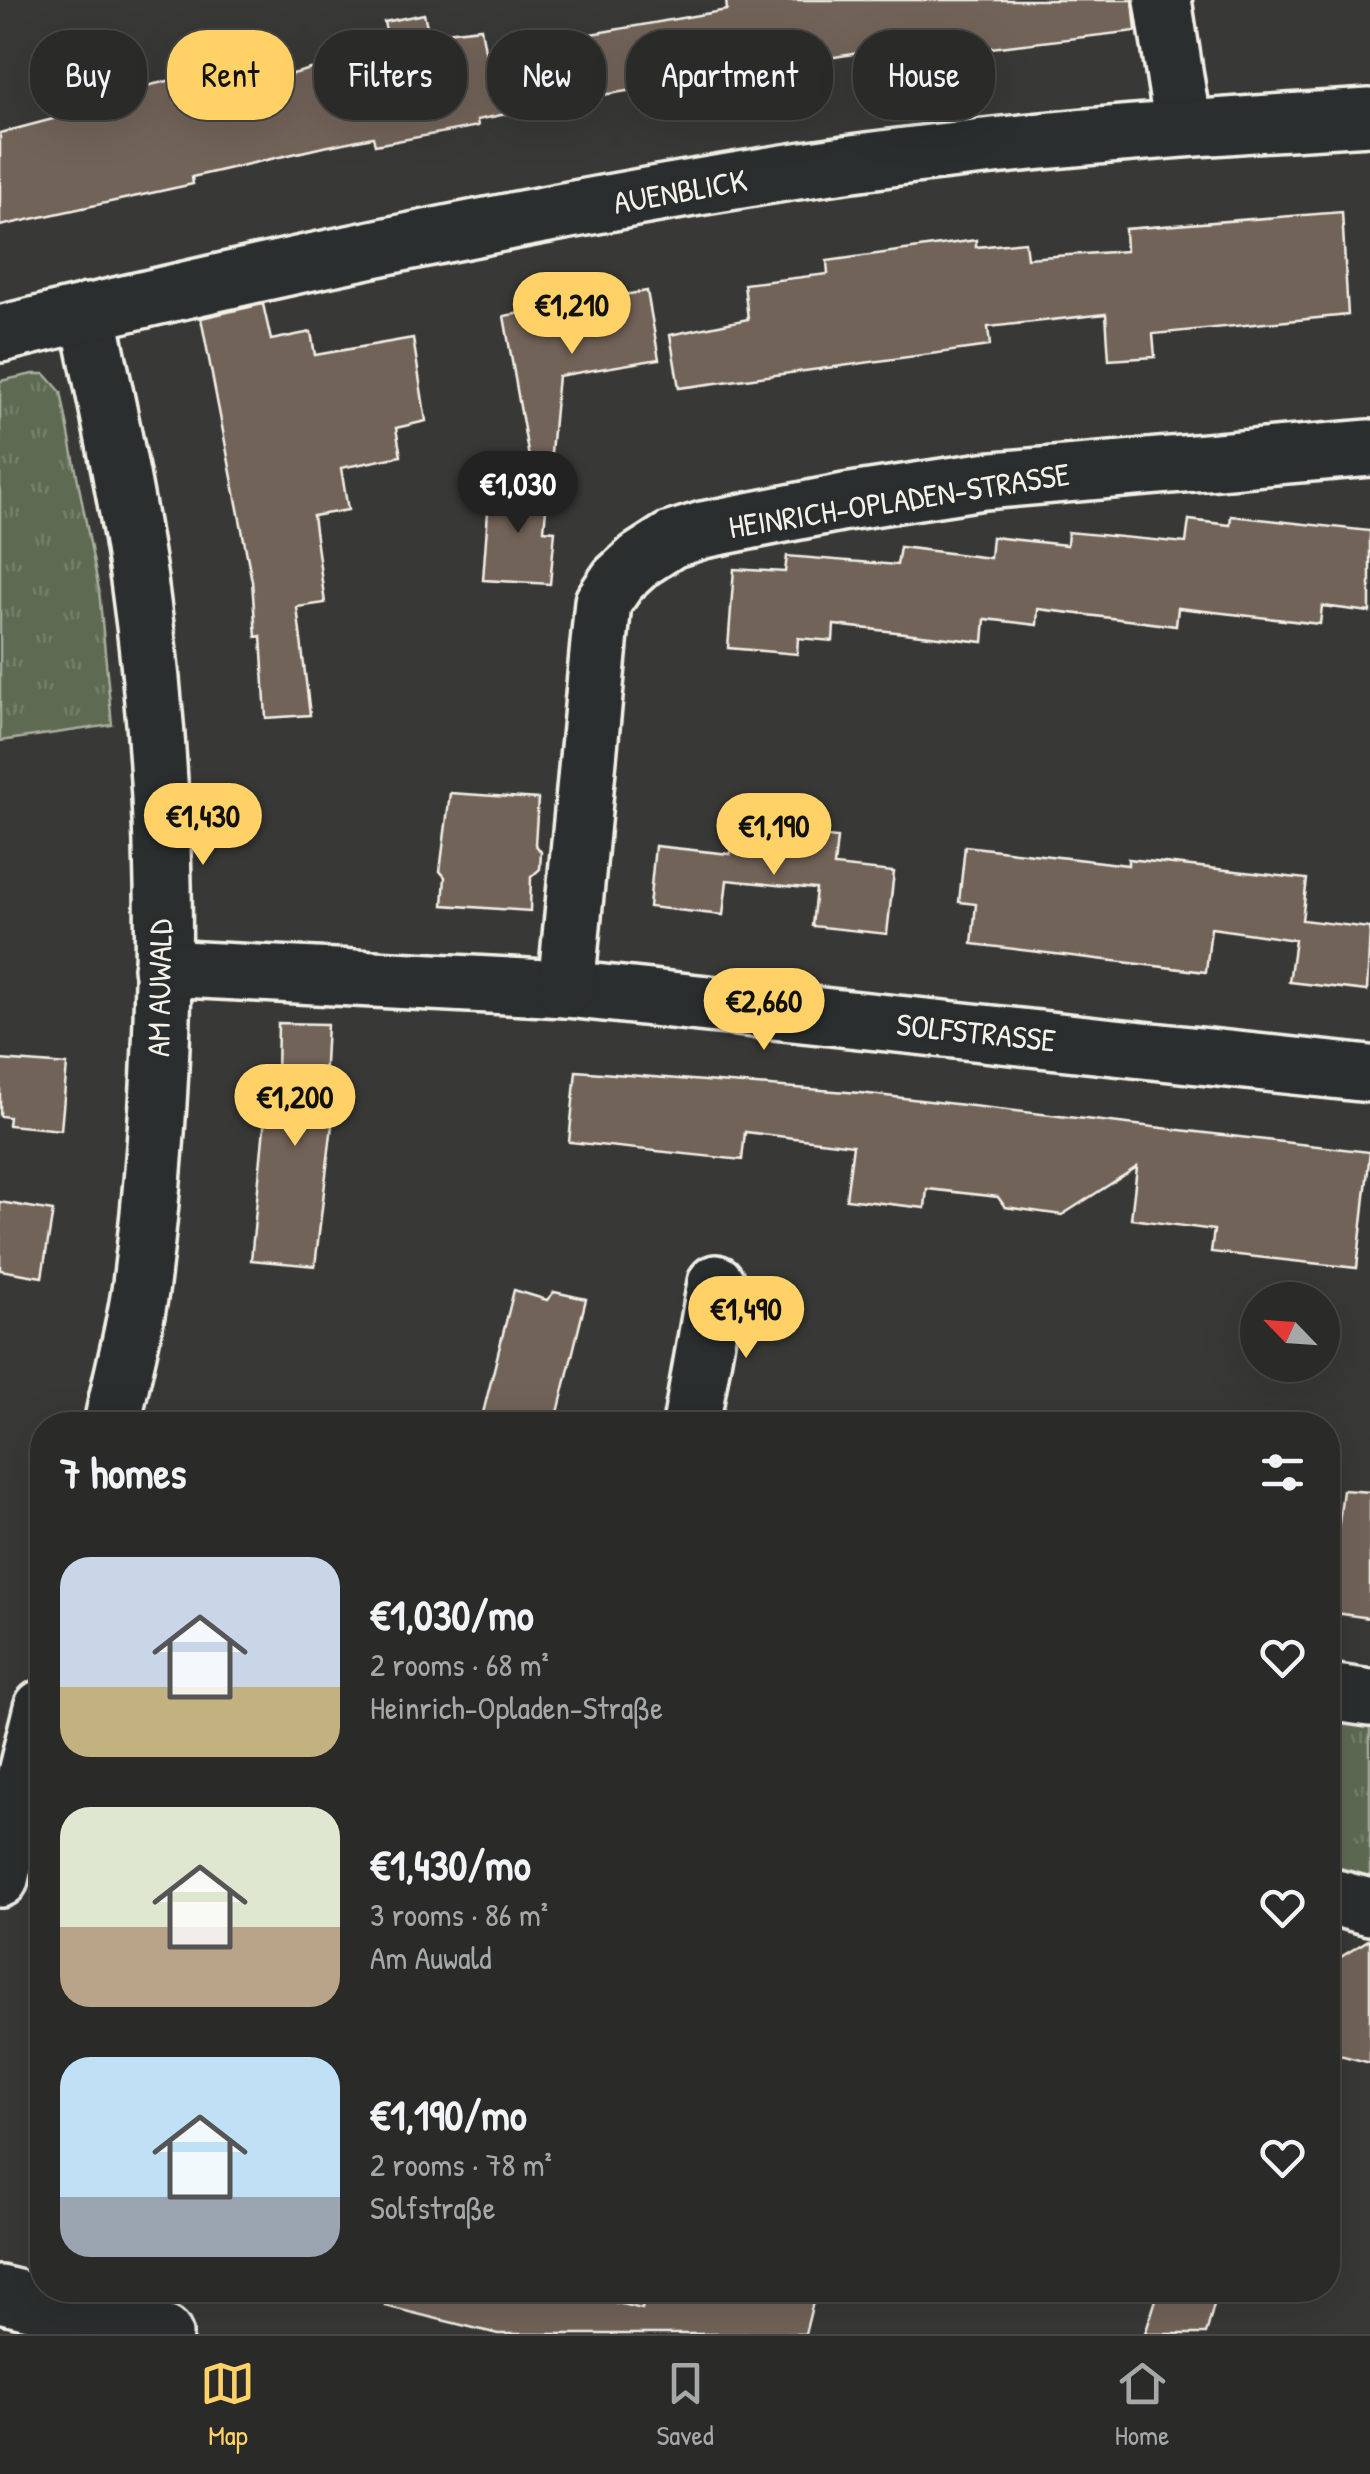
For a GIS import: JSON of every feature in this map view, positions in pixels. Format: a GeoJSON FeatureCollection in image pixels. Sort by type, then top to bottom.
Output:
{"type":"FeatureCollection","features":[{"type":"Feature","properties":{"kind":"street"},"geometry":{"type":"LineString","coordinates":[[1163,0],[1183,128]]}},
{"type":"Feature","properties":{"kind":"street","name":"AUENBLICK"},"geometry":{"type":"LineString","coordinates":[[0,334],[480,226],[788,172],[1183,128],[1370,117]]}},
{"type":"Feature","properties":{"kind":"street","name":"AM AUWALD"},"geometry":{"type":"LineString","coordinates":[[88,312],[139,580],[158,776],[162,968],[155,1133],[140,1288],[115,1412]]}},
{"type":"Feature","properties":{"kind":"street","name":"HEINRICH-OPLADEN-STRASSE"},"geometry":{"type":"LineString","coordinates":[[566,989],[604,602],[618,580],[640,560],[671,540],[703,530],[845,502],[982,481],[1370,448]]}},
{"type":"Feature","properties":{"kind":"street","name":"SOLFSTRASSE"},"geometry":{"type":"LineString","coordinates":[[162,968],[566,989],[1370,1074]]}},
{"type":"Feature","properties":{"kind":"street"},"geometry":{"type":"LineString","coordinates":[[693,1412],[716,1283]]}},
{"type":"Feature","properties":{"kind":"street"},"geometry":{"type":"LineString","coordinates":[[1340,1694],[1370,1698]]}},
{"type":"Feature","properties":{"kind":"street"},"geometry":{"type":"LineString","coordinates":[[0,1879],[30,1757]]}},
{"type":"Feature","properties":{"kind":"street"},"geometry":{"type":"LineString","coordinates":[[1340,1899],[1370,1907]]}},
{"type":"Feature","properties":{"kind":"street"},"geometry":{"type":"LineString","coordinates":[[0,2294],[30,2301]]}},
{"type":"Feature","properties":{"kind":"street"},"geometry":{"type":"LineString","coordinates":[[33,2302],[164,2334]]}},
{"type":"Feature","properties":{"kind":"green space"},"geometry":{"type":"Polygon","coordinates":[[[45,374],[61,392],[99,590],[112,725],[0,741],[0,381],[45,374]]]}},
{"type":"Feature","properties":{"kind":"green space"},"geometry":{"type":"Polygon","coordinates":[[[1340,1715],[1370,1719],[1370,1876],[1340,1868],[1340,1715]]]}},
{"type":"Feature","properties":{"kind":"building"},"geometry":{"type":"Polygon","coordinates":[[[726,0],[1133,0],[1136,31],[995,47],[995,30],[853,30],[853,54],[833,57],[833,30],[626,30],[626,91],[606,94],[606,31],[727,10],[726,0]]]}},
{"type":"Feature","properties":{"kind":"building"},"geometry":{"type":"Polygon","coordinates":[[[424,14],[428,30],[386,30],[384,22],[424,14]]]}},
{"type":"Feature","properties":{"kind":"building"},"geometry":{"type":"Polygon","coordinates":[[[481,28],[487,61],[487,118],[477,120],[478,126],[375,145],[373,137],[319,148],[192,177],[193,184],[0,226],[0,133],[49,120],[147,120],[147,86],[167,81],[167,120],[294,120],[294,74],[314,68],[314,120],[467,120],[467,30],[464,30],[481,28]]]}},
{"type":"Feature","properties":{"kind":"building"},"geometry":{"type":"Polygon","coordinates":[[[1342,212],[1348,315],[1153,334],[1155,357],[1109,360],[1106,314],[988,327],[990,346],[679,388],[670,335],[748,319],[744,284],[828,274],[827,261],[976,240],[976,247],[1025,242],[1027,258],[1126,251],[1125,229],[1342,212]]]}},
{"type":"Feature","properties":{"kind":"building"},"geometry":{"type":"Polygon","coordinates":[[[647,291],[659,359],[558,376],[548,486],[534,486],[504,316],[647,291]]]}},
{"type":"Feature","properties":{"kind":"building"},"geometry":{"type":"Polygon","coordinates":[[[263,304],[271,340],[311,332],[315,355],[413,338],[426,421],[396,428],[401,456],[341,468],[348,510],[313,516],[325,603],[297,607],[310,715],[266,718],[261,636],[256,637],[252,581],[201,318],[263,304]]]}},
{"type":"Feature","properties":{"kind":"building"},"geometry":{"type":"Polygon","coordinates":[[[490,484],[548,488],[544,530],[555,531],[550,584],[483,580],[490,484]]]}},
{"type":"Feature","properties":{"kind":"building"},"geometry":{"type":"Polygon","coordinates":[[[1231,516],[1370,531],[1370,612],[1322,606],[1320,624],[1178,608],[1176,626],[1038,609],[1037,625],[985,619],[983,642],[834,625],[833,641],[798,638],[797,654],[728,648],[734,569],[785,572],[787,556],[897,565],[900,547],[990,558],[992,537],[1067,545],[1068,532],[1186,543],[1189,520],[1230,525],[1231,516]]]}},
{"type":"Feature","properties":{"kind":"building"},"geometry":{"type":"Polygon","coordinates":[[[450,793],[538,799],[535,844],[541,852],[540,869],[531,877],[530,911],[443,905],[445,877],[440,871],[450,793]]]}},
{"type":"Feature","properties":{"kind":"building"},"geometry":{"type":"Polygon","coordinates":[[[733,826],[837,838],[834,866],[894,872],[887,934],[812,926],[816,889],[727,880],[723,915],[649,907],[655,846],[730,854],[733,826]]]}},
{"type":"Feature","properties":{"kind":"building"},"geometry":{"type":"Polygon","coordinates":[[[965,846],[1128,865],[1128,859],[1307,879],[1302,920],[1370,928],[1367,991],[1289,982],[1295,940],[1211,928],[1206,972],[972,944],[976,904],[959,902],[965,846]]]}},
{"type":"Feature","properties":{"kind":"building"},"geometry":{"type":"Polygon","coordinates":[[[278,1023],[327,1024],[324,1083],[337,1084],[315,1266],[251,1260],[265,1117],[272,1078],[277,1078],[278,1023]]]}},
{"type":"Feature","properties":{"kind":"building"},"geometry":{"type":"Polygon","coordinates":[[[0,1060],[67,1065],[61,1130],[8,1125],[9,1117],[0,1116],[0,1060]]]}},
{"type":"Feature","properties":{"kind":"building"},"geometry":{"type":"Polygon","coordinates":[[[576,1071],[860,1093],[1370,1152],[1357,1268],[1211,1252],[1214,1230],[1131,1219],[1137,1167],[1062,1215],[1005,1207],[998,1197],[927,1189],[925,1208],[846,1199],[853,1145],[745,1132],[742,1160],[569,1142],[576,1071]]]}},
{"type":"Feature","properties":{"kind":"building"},"geometry":{"type":"Polygon","coordinates":[[[0,1202],[53,1211],[42,1277],[0,1270],[0,1202]]]}},
{"type":"Feature","properties":{"kind":"building"},"geometry":{"type":"Polygon","coordinates":[[[514,1290],[547,1300],[554,1292],[586,1299],[558,1412],[483,1412],[514,1290]]]}},
{"type":"Feature","properties":{"kind":"building"},"geometry":{"type":"Polygon","coordinates":[[[1343,1490],[1370,1492],[1370,1618],[1340,1614],[1343,1490]]]}},
{"type":"Feature","properties":{"kind":"building"},"geometry":{"type":"Polygon","coordinates":[[[1370,1939],[1370,2063],[1340,2055],[1340,1958],[1370,1939]]]}},
{"type":"Feature","properties":{"kind":"building"},"geometry":{"type":"Polygon","coordinates":[[[385,2302],[614,2302],[642,2309],[644,2302],[813,2302],[805,2334],[498,2334],[385,2306],[385,2302]]]}},
{"type":"Feature","properties":{"kind":"building"},"geometry":{"type":"Polygon","coordinates":[[[1155,2302],[1215,2302],[1206,2334],[1145,2334],[1155,2302]]]}}]}
